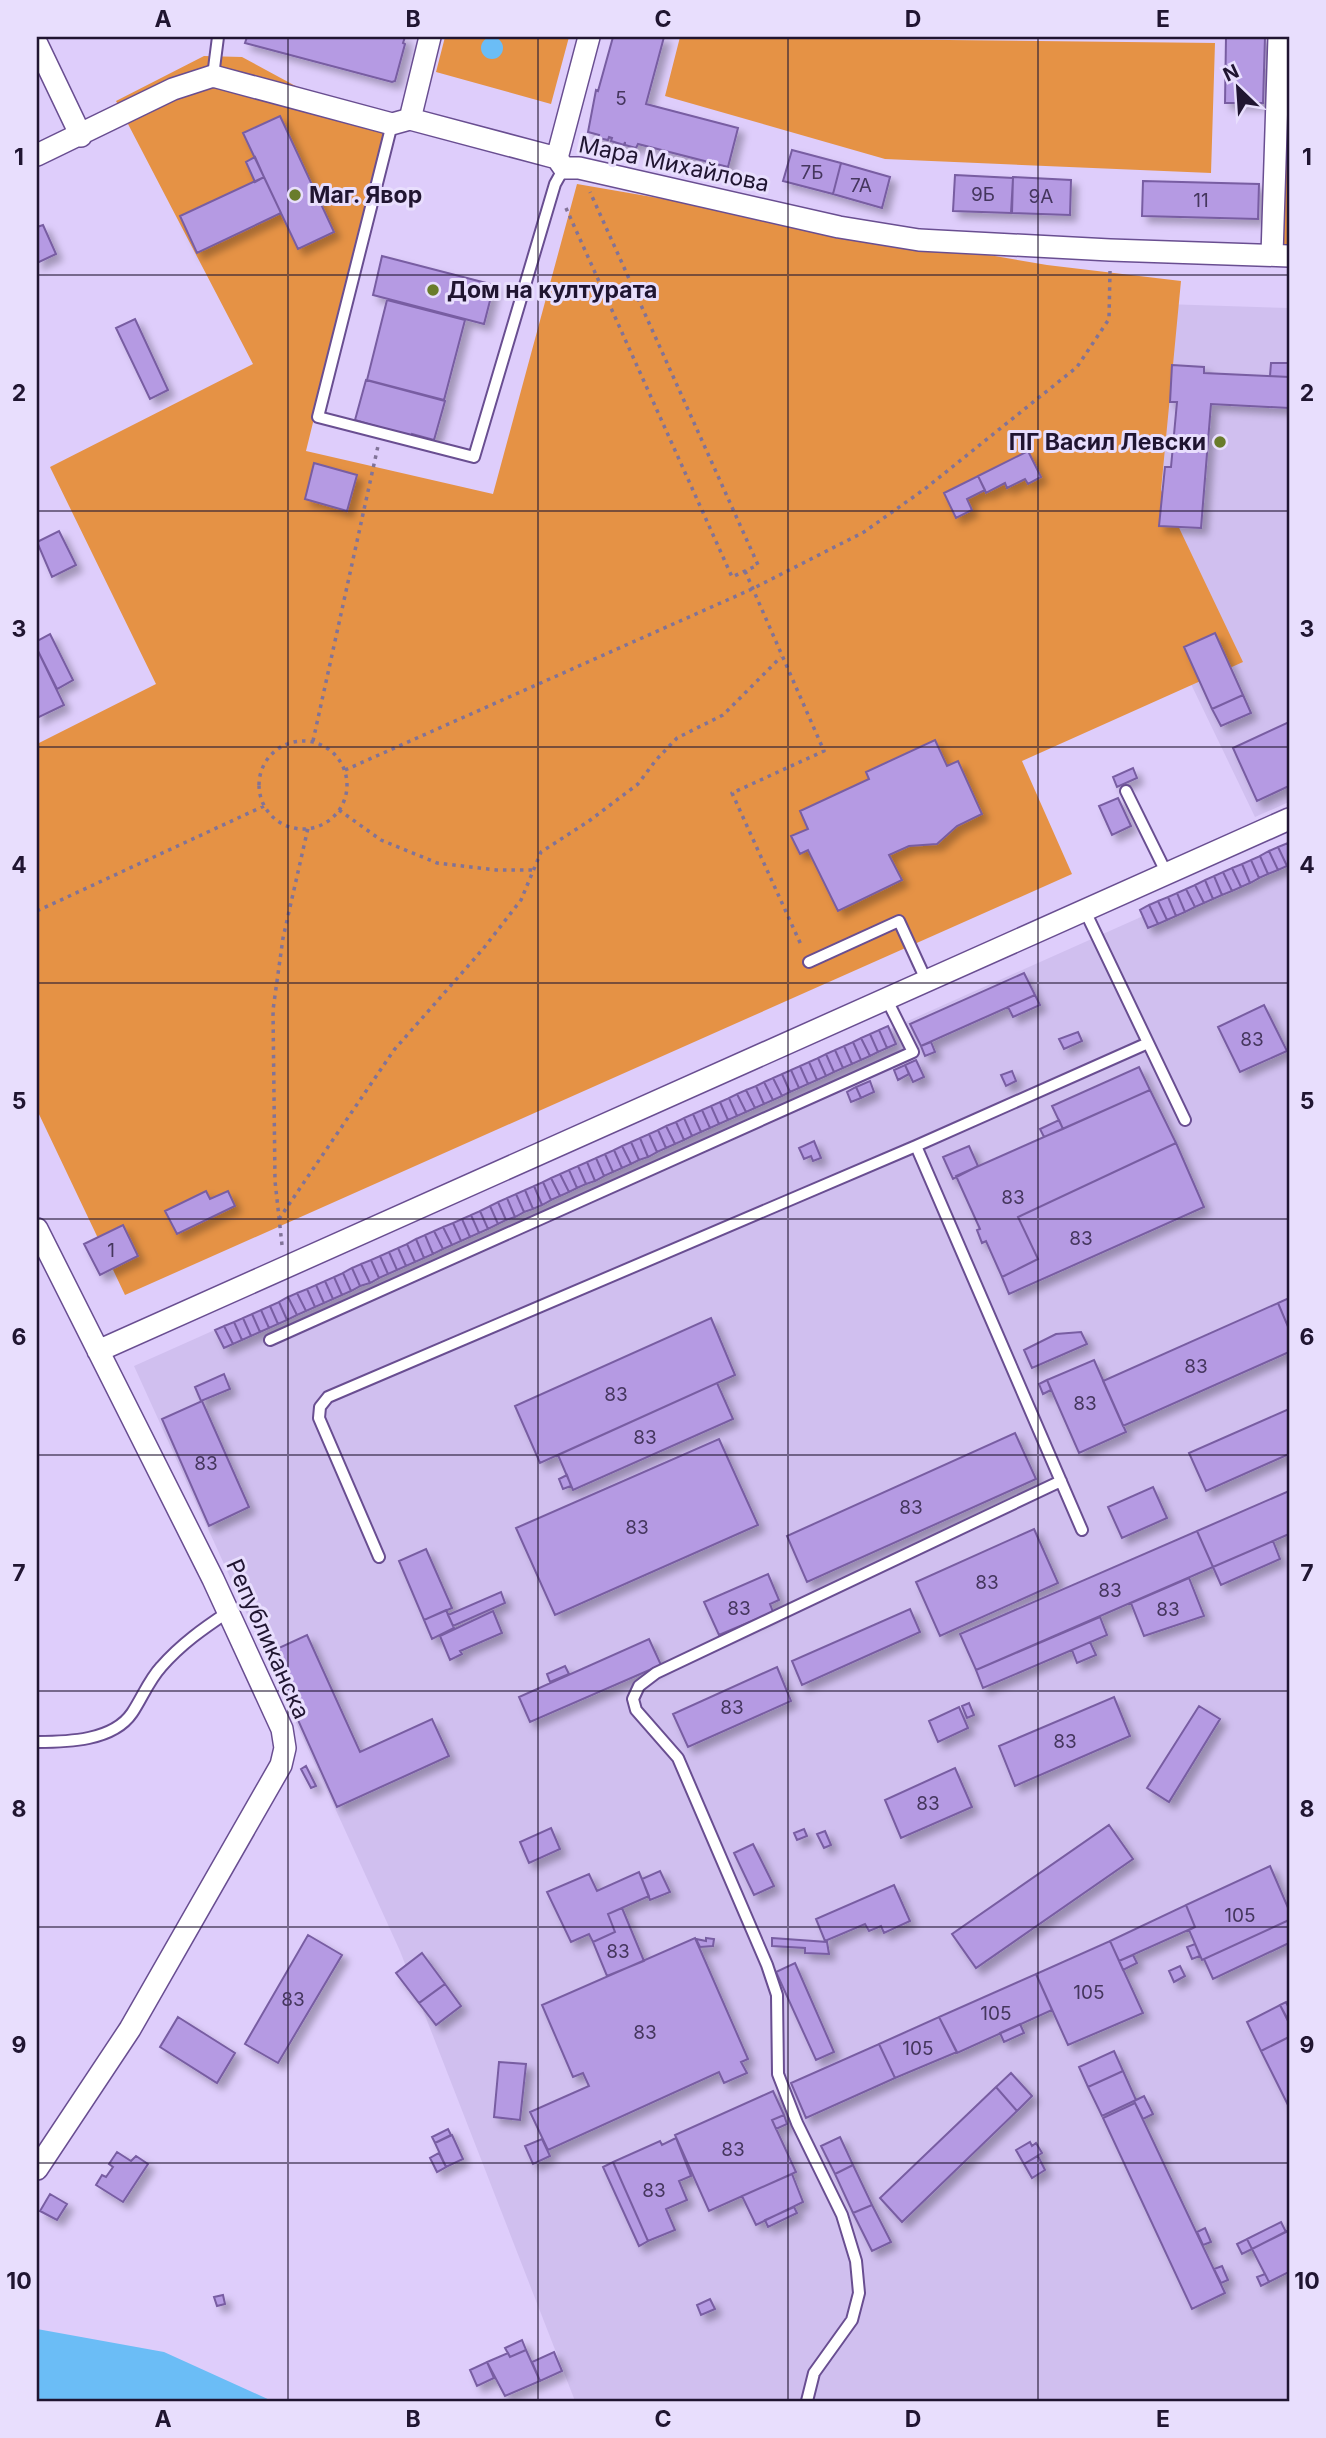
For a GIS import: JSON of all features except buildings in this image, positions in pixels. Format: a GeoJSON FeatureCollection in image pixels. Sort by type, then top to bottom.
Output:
{"type":"FeatureCollection","features":[{"type":"Feature","properties":{"kind":"street"},"geometry":{"type":"LineString","coordinates":[[401,121],[430,37]]}},
{"type":"Feature","properties":{"kind":"street"},"geometry":{"type":"LineString","coordinates":[[564,170],[589,37]]}},
{"type":"Feature","properties":{"kind":"street"},"geometry":{"type":"LineString","coordinates":[[1279,37],[1281,256]]}},
{"type":"Feature","properties":{"kind":"street"},"geometry":{"type":"LineString","coordinates":[[37,44],[81,135]]}},
{"type":"Feature","properties":{"kind":"street","name":"Мара Михайлова"},"geometry":{"type":"LineString","coordinates":[[213,76],[401,121],[564,170],[839,227],[919,240],[1281,256]]}},
{"type":"Feature","properties":{"kind":"street"},"geometry":{"type":"LineString","coordinates":[[37,155],[173,89],[213,76]]}},
{"type":"Feature","properties":{"kind":"street"},"geometry":{"type":"LineString","coordinates":[[98,1351],[1289,820]]}},
{"type":"Feature","properties":{"kind":"street","name":"Републиканска"},"geometry":{"type":"LineString","coordinates":[[37,1229],[228,1612],[282,1729],[285,1748],[281,1765],[130,2029],[37,2168]]}},
{"type":"Feature","properties":{"kind":"lane"},"geometry":{"type":"LineString","coordinates":[[213,76],[218,37]]}},
{"type":"Feature","properties":{"kind":"lane"},"geometry":{"type":"LineString","coordinates":[[401,121],[318,417],[474,457],[564,170]]}},
{"type":"Feature","properties":{"kind":"lane"},"geometry":{"type":"LineString","coordinates":[[1126,791],[1167,874]]}},
{"type":"Feature","properties":{"kind":"lane"},"geometry":{"type":"LineString","coordinates":[[1085,911],[1185,1120]]}},
{"type":"Feature","properties":{"kind":"lane"},"geometry":{"type":"LineString","coordinates":[[809,962],[899,921],[927,982]]}},
{"type":"Feature","properties":{"kind":"lane"},"geometry":{"type":"LineString","coordinates":[[270,1340],[913,1052],[887,1000]]}},
{"type":"Feature","properties":{"kind":"lane"},"geometry":{"type":"LineString","coordinates":[[379,1557],[319,1418],[320,1407],[328,1397],[916,1146],[1148,1043]]}},
{"type":"Feature","properties":{"kind":"lane"},"geometry":{"type":"LineString","coordinates":[[916,1146],[1082,1530]]}},
{"type":"Feature","properties":{"kind":"lane"},"geometry":{"type":"LineString","coordinates":[[807,2401],[814,2373],[852,2320],[859,2293],[856,2262],[842,2215],[797,2123],[778,2074],[777,1995],[767,1965],[678,1758],[636,1710],[633,1699],[639,1686],[656,1673],[1061,1481]]}},
{"type":"Feature","properties":{"kind":"lane"},"geometry":{"type":"LineString","coordinates":[[37,1742],[73,1742],[107,1732],[130,1716],[159,1669],[185,1641],[228,1612]]}},
{"type":"Feature","properties":{"kind":"path"},"geometry":{"type":"LineString","coordinates":[[564,170],[758,565],[732,577],[564,170]]}},
{"type":"Feature","properties":{"kind":"path"},"geometry":{"type":"LineString","coordinates":[[345,770],[752,589],[864,532],[936,480],[1077,367],[1109,319],[1110,250]]}},
{"type":"Feature","properties":{"kind":"path"},"geometry":{"type":"LineString","coordinates":[[313,741],[380,435]]}},
{"type":"Feature","properties":{"kind":"path"},"geometry":{"type":"LineString","coordinates":[[745,571],[824,751],[732,793],[809,962]]}},
{"type":"Feature","properties":{"kind":"path"},"geometry":{"type":"LineString","coordinates":[[279,1219],[394,1050],[483,949],[521,900],[541,852],[589,821],[638,784],[677,738],[723,715],[781,657]]}},
{"type":"Feature","properties":{"kind":"path"},"geometry":{"type":"LineString","coordinates":[[298,741],[313,741],[332,752],[345,770],[348,785],[339,810],[327,822],[308,828],[285,826],[273,818],[259,793],[259,778],[263,765],[272,753],[284,745],[298,741]]}},
{"type":"Feature","properties":{"kind":"path"},"geometry":{"type":"LineString","coordinates":[[37,911],[264,806]]}},
{"type":"Feature","properties":{"kind":"path"},"geometry":{"type":"LineString","coordinates":[[339,810],[381,840],[437,863],[496,870],[533,870]]}},
{"type":"Feature","properties":{"kind":"path"},"geometry":{"type":"LineString","coordinates":[[284,1268],[275,1181],[273,1010],[283,938],[308,828]]}},
{"type":"Feature","properties":{"kind":"shaded area"},"geometry":{"type":"Polygon","coordinates":[[[445,37],[569,37],[551,104],[436,72],[445,37]]]}},
{"type":"Feature","properties":{"kind":"shaded area"},"geometry":{"type":"Polygon","coordinates":[[[680,37],[1215,43],[1211,173],[885,159],[665,96],[680,37]]]}},
{"type":"Feature","properties":{"kind":"shaded area"},"geometry":{"type":"Polygon","coordinates":[[[1289,37],[1289,250],[1282,249],[1289,37]]]}},
{"type":"Feature","properties":{"kind":"shaded area"},"geometry":{"type":"Polygon","coordinates":[[[204,56],[242,57],[384,134],[306,451],[493,494],[577,184],[1047,265],[1181,281],[1161,490],[1243,662],[1022,761],[1072,874],[125,1295],[37,1110],[37,744],[156,684],[50,467],[253,364],[116,101],[204,56]]]}},
{"type":"Feature","properties":{"kind":"shaded area","name":"ПГ Васил Левски"},"geometry":{"type":"Polygon","coordinates":[[[1164,304],[1289,308],[1289,802],[1255,817],[1139,576],[1164,304]]]}},
{"type":"Feature","properties":{"kind":"shaded area"},"geometry":{"type":"Polygon","coordinates":[[[1289,851],[1289,2401],[575,2401],[400,1951],[134,1366],[1289,851]]]}},
{"type":"Feature","properties":{"kind":"water"},"geometry":{"type":"Polygon","coordinates":[[[488,37],[496,37],[503,44],[503,52],[496,59],[488,59],[481,52],[481,44],[488,37]]]}},
{"type":"Feature","properties":{"kind":"water"},"geometry":{"type":"Polygon","coordinates":[[[37,2329],[164,2352],[272,2401],[37,2401],[37,2329]]]}},
{"type":"Feature","properties":{"kind":"place","name":"Маг. Явор"},"geometry":{"type":"Point","coordinates":[295,195]}},
{"type":"Feature","properties":{"kind":"place","name":"Дом на културата"},"geometry":{"type":"Point","coordinates":[433,290]}},
{"type":"Feature","properties":{"kind":"place","name":"ПГ Васил Левски"},"geometry":{"type":"Point","coordinates":[1220,442]}}]}
